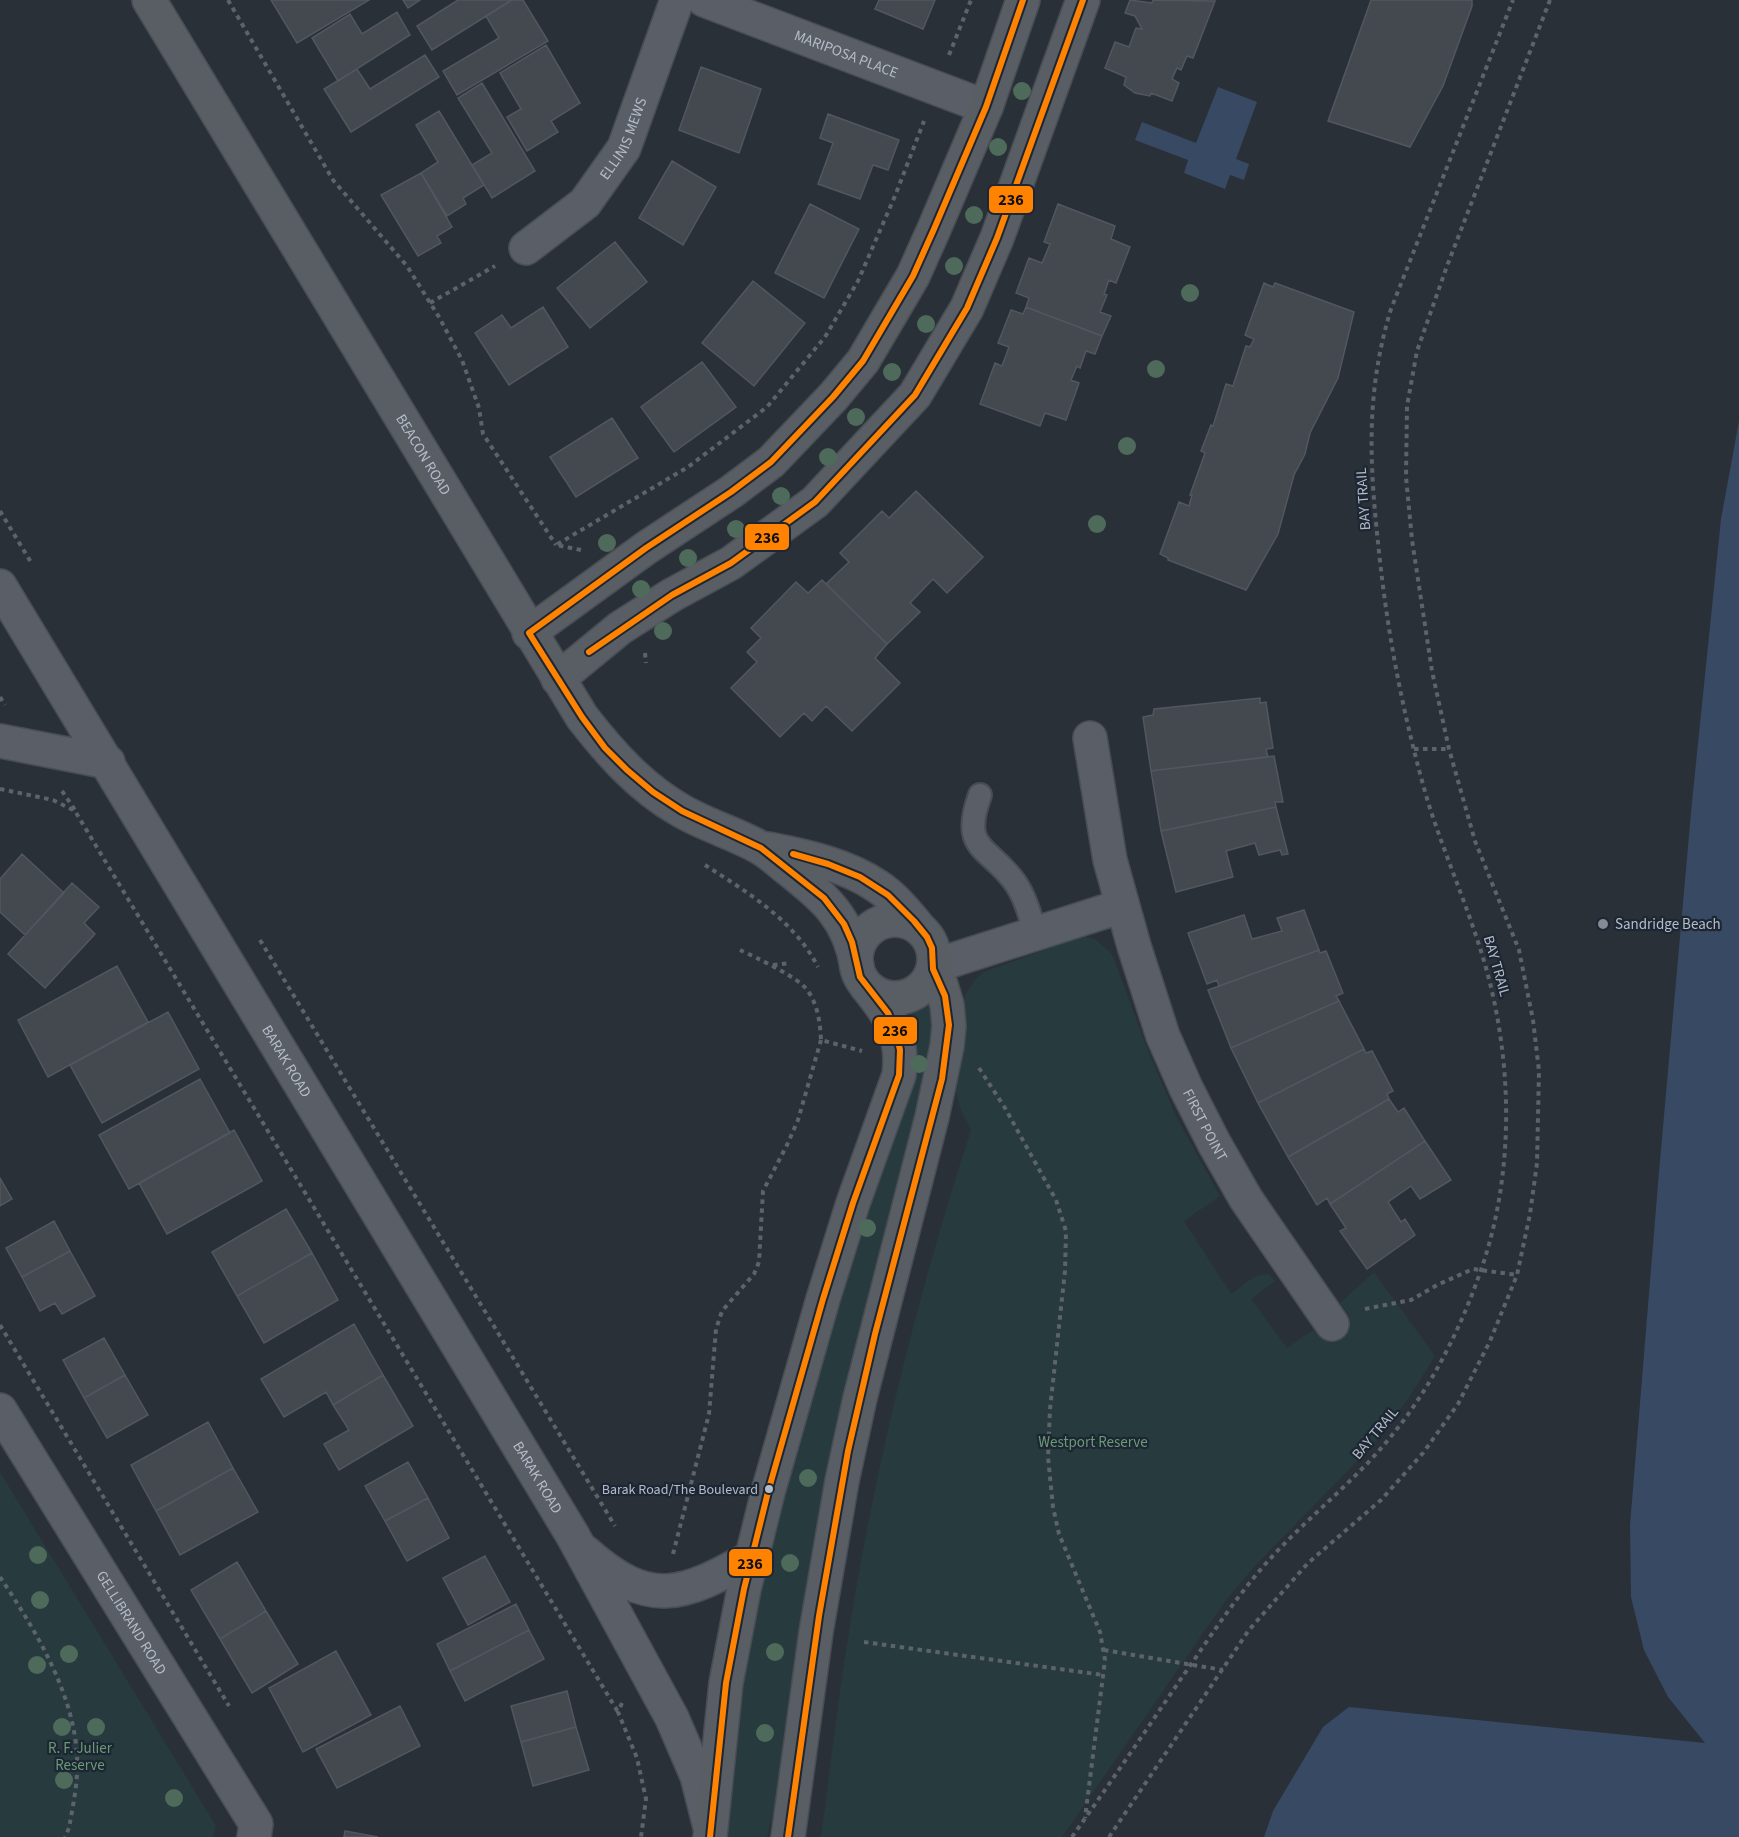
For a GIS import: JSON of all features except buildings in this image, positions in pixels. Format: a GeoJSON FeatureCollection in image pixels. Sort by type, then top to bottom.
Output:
{"type":"FeatureCollection","features":[{"type":"Feature","properties":{"kind":"street","name":"BEACON ROAD"},"geometry":{"type":"LineString","coordinates":[[149,0],[529,633],[582,717],[605,748],[653,792],[682,811],[761,848],[824,898],[839,916],[852,942],[862,976]]}},
{"type":"Feature","properties":{"kind":"street","name":"ELLINIS MEWS"},"geometry":{"type":"LineString","coordinates":[[526,248],[585,203],[624,148],[677,0]]}},
{"type":"Feature","properties":{"kind":"street","name":"MARIPOSA PLACE"},"geometry":{"type":"LineString","coordinates":[[704,0],[986,107]]}},
{"type":"Feature","properties":{"kind":"street"},"geometry":{"type":"LineString","coordinates":[[529,633],[771,462],[833,397],[863,361],[913,276],[986,107],[1023,0]]}},
{"type":"Feature","properties":{"kind":"street"},"geometry":{"type":"LineString","coordinates":[[558,679],[600,642],[672,595],[731,563],[815,502],[915,395],[967,308],[997,238],[1083,0]]}},
{"type":"Feature","properties":{"kind":"street","name":"BARAK ROAD"},"geometry":{"type":"LineString","coordinates":[[0,586],[573,1536],[687,1751],[704,1799],[710,1833]]}},
{"type":"Feature","properties":{"kind":"street","name":"FIRST POINT"},"geometry":{"type":"LineString","coordinates":[[1090,738],[1110,860],[1163,1036],[1186,1089],[1246,1199],[1327,1318]]}},
{"type":"Feature","properties":{"kind":"street"},"geometry":{"type":"LineString","coordinates":[[0,741],[108,762]]}},
{"type":"Feature","properties":{"kind":"street","name":"BEACON ROAD"},"geometry":{"type":"LineString","coordinates":[[761,848],[787,852],[830,864],[868,880],[893,899],[920,928],[932,945],[933,968],[947,1005],[949,1035],[932,1117],[875,1334],[842,1480],[816,1632],[788,1837]]}},
{"type":"Feature","properties":{"kind":"street"},"geometry":{"type":"LineString","coordinates":[[862,976],[874,993],[893,999],[904,998],[921,988],[929,980],[933,968],[1122,906]]}},
{"type":"Feature","properties":{"kind":"street"},"geometry":{"type":"LineString","coordinates":[[710,1833],[726,1683],[744,1590],[768,1492],[852,1203],[899,1075],[900,1050],[892,1021],[862,976],[856,956],[858,945],[870,928],[890,920],[900,920],[920,928]]}},
{"type":"Feature","properties":{"kind":"street","name":"GELLIBRAND ROAD"},"geometry":{"type":"LineString","coordinates":[[0,1410],[256,1824],[254,1837]]}},
{"type":"Feature","properties":{"kind":"street","name":"BARAK ROAD"},"geometry":{"type":"LineString","coordinates":[[573,1536],[585,1551],[611,1572],[638,1586],[664,1592],[699,1585],[752,1557]]}},
{"type":"Feature","properties":{"kind":"lane"},"geometry":{"type":"LineString","coordinates":[[980,795],[973,819],[975,836],[983,851],[1006,872],[1020,890],[1035,933]]}},
{"type":"Feature","properties":{"kind":"path"},"geometry":{"type":"LineString","coordinates":[[228,0],[333,180],[406,266],[430,303],[462,360],[478,408],[483,434],[556,545],[582,550],[596,559],[607,577]]}},
{"type":"Feature","properties":{"kind":"path"},"geometry":{"type":"LineString","coordinates":[[556,545],[706,454],[766,407],[825,338],[858,281],[895,196],[971,0]]}},
{"type":"Feature","properties":{"kind":"path","name":"BAY TRAIL"},"geometry":{"type":"LineString","coordinates":[[1072,1837],[1254,1577],[1393,1434],[1437,1368],[1458,1328],[1481,1270],[1498,1203],[1506,1131],[1506,1085],[1496,1005],[1484,961],[1442,844],[1414,749],[1392,656],[1373,503],[1371,436],[1374,384],[1391,309],[1513,0]]}},
{"type":"Feature","properties":{"kind":"path"},"geometry":{"type":"LineString","coordinates":[[1109,1837],[1249,1630],[1308,1563],[1381,1500],[1423,1453],[1458,1404],[1485,1352],[1517,1275],[1530,1214],[1537,1163],[1539,1071],[1533,1020],[1519,950],[1475,841],[1449,749],[1432,671],[1412,540],[1406,477],[1407,406],[1417,351],[1451,255],[1550,0]]}},
{"type":"Feature","properties":{"kind":"path"},"geometry":{"type":"LineString","coordinates":[[430,303],[526,248]]}},
{"type":"Feature","properties":{"kind":"path"},"geometry":{"type":"LineString","coordinates":[[0,511],[36,571]]}},
{"type":"Feature","properties":{"kind":"path"},"geometry":{"type":"LineString","coordinates":[[633,620],[642,634],[646,663]]}},
{"type":"Feature","properties":{"kind":"path"},"geometry":{"type":"LineString","coordinates":[[1414,749],[1449,749]]}},
{"type":"Feature","properties":{"kind":"path"},"geometry":{"type":"LineString","coordinates":[[0,789],[53,800],[75,811],[132,902],[618,1712],[637,1758],[646,1799],[641,1837]]}},
{"type":"Feature","properties":{"kind":"path"},"geometry":{"type":"LineString","coordinates":[[255,932],[619,1532]]}},
{"type":"Feature","properties":{"kind":"path"},"geometry":{"type":"LineString","coordinates":[[664,1592],[709,1414],[716,1329],[722,1311],[754,1274],[759,1262],[763,1191],[798,1120],[821,1040],[819,1013],[807,988],[773,966],[740,950]]}},
{"type":"Feature","properties":{"kind":"path"},"geometry":{"type":"LineString","coordinates":[[773,966],[790,963]]}},
{"type":"Feature","properties":{"kind":"path"},"geometry":{"type":"LineString","coordinates":[[821,1040],[879,1056],[900,1050]]}},
{"type":"Feature","properties":{"kind":"path"},"geometry":{"type":"LineString","coordinates":[[984,1074],[1056,1200],[1066,1231],[1065,1270],[1050,1409],[1048,1457],[1053,1507],[1059,1534],[1100,1632],[1104,1650],[1103,1675],[1085,1818]]}},
{"type":"Feature","properties":{"kind":"path"},"geometry":{"type":"LineString","coordinates":[[1327,1318],[1346,1312],[1411,1300],[1473,1269],[1517,1275]]}},
{"type":"Feature","properties":{"kind":"path"},"geometry":{"type":"LineString","coordinates":[[0,1325],[233,1713]]}},
{"type":"Feature","properties":{"kind":"path"},"geometry":{"type":"LineString","coordinates":[[0,1577],[63,1687],[74,1725],[77,1773],[69,1828],[65,1837]]}},
{"type":"Feature","properties":{"kind":"path"},"geometry":{"type":"LineString","coordinates":[[864,1642],[1103,1675]]}},
{"type":"Feature","properties":{"kind":"path"},"geometry":{"type":"LineString","coordinates":[[1104,1650],[1223,1670]]}},
{"type":"Feature","properties":{"kind":"path"},"geometry":{"type":"LineString","coordinates":[[618,1712],[641,1661]]}},
{"type":"Feature","properties":{"kind":"green space","name":"Westport Reserve"},"geometry":{"type":"Polygon","coordinates":[[[1086,937],[1095,939],[1112,954],[1149,1053],[1176,1116],[1220,1196],[1184,1221],[1231,1294],[1254,1277],[1270,1275],[1275,1281],[1251,1299],[1287,1348],[1313,1330],[1320,1338],[1350,1317],[1340,1303],[1374,1272],[1435,1356],[1406,1402],[1372,1446],[1253,1568],[1224,1603],[1062,1837],[821,1837],[845,1657],[882,1457],[931,1260],[971,1130],[961,1110],[954,1085],[965,995],[976,978],[986,971],[1086,937]]]}},
{"type":"Feature","properties":{"kind":"green space"},"geometry":{"type":"Polygon","coordinates":[[[924,1004],[929,1004],[932,1009],[934,1036],[778,1793],[767,1837],[722,1837],[752,1630],[793,1440],[915,1047],[909,1015],[924,1004]]]}},
{"type":"Feature","properties":{"kind":"green space","name":"R. F. Julier Reserve"},"geometry":{"type":"Polygon","coordinates":[[[0,1472],[216,1826],[213,1837],[0,1837],[0,1472]]]}},
{"type":"Feature","properties":{"kind":"water"},"geometry":{"type":"Polygon","coordinates":[[[1218,87],[1257,102],[1236,159],[1249,164],[1244,180],[1230,175],[1225,189],[1184,173],[1188,160],[1135,140],[1142,122],[1196,143],[1218,87]]]}},
{"type":"Feature","properties":{"kind":"water"},"geometry":{"type":"Polygon","coordinates":[[[1739,421],[1739,1837],[1264,1837],[1273,1811],[1323,1727],[1349,1707],[1705,1743],[1668,1697],[1644,1650],[1631,1597],[1630,1525],[1692,802],[1721,519],[1739,421]]]}},
{"type":"Feature","properties":{"kind":"transit line","name":"236"},"geometry":{"type":"LineString","coordinates":[[710,1837],[726,1683],[744,1589],[768,1492],[823,1299],[853,1203],[899,1075],[900,1050],[888,1013],[860,977],[852,942],[844,924],[824,898],[761,848],[682,811],[653,792],[627,770],[605,748],[582,717],[529,633],[646,548],[731,492],[771,462],[833,397],[863,361],[913,276],[934,229],[986,107],[1023,0]]}},
{"type":"Feature","properties":{"kind":"transit line","name":"236"},"geometry":{"type":"LineString","coordinates":[[589,652],[672,595],[731,563],[815,502],[915,395],[967,308],[997,238],[1083,0]]}},
{"type":"Feature","properties":{"kind":"transit line","name":"236"},"geometry":{"type":"LineString","coordinates":[[788,1837],[819,1616],[848,1451],[875,1334],[942,1079],[949,1025],[945,996],[933,969],[932,948],[927,937],[914,921],[888,895],[860,877],[828,864],[793,854]]}},
{"type":"Feature","properties":{"kind":"place","name":"Sandridge Beach"},"geometry":{"type":"Point","coordinates":[1603,924]}},
{"type":"Feature","properties":{"kind":"place","name":"Barak Road/The Boulevard"},"geometry":{"type":"Point","coordinates":[769,1489]}}]}
